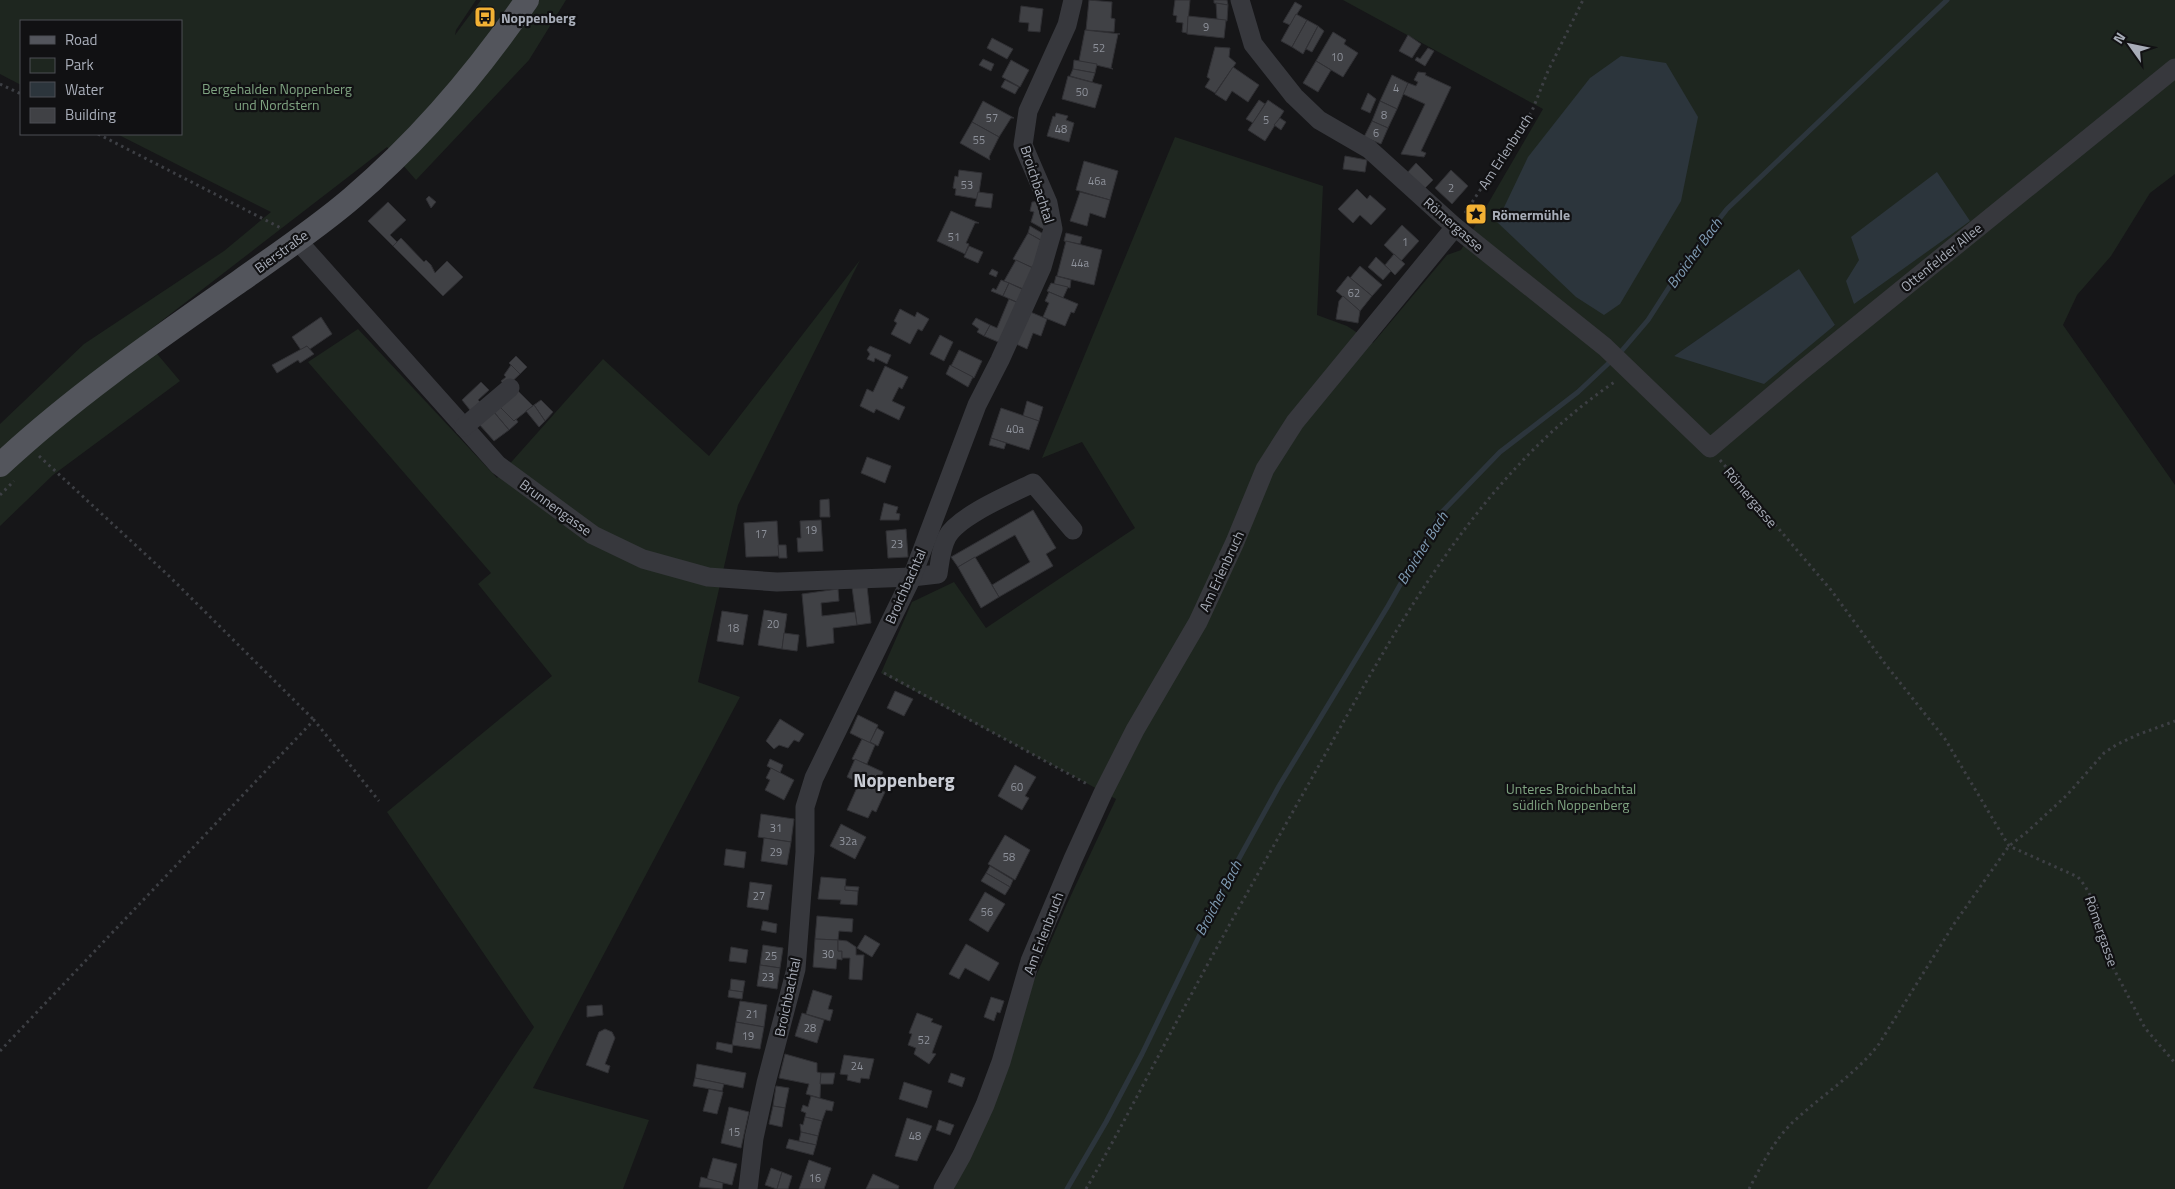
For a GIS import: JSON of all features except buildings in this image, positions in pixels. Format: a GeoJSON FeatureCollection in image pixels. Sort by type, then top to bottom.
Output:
{"type":"FeatureCollection","features":[{"type":"Feature","properties":{"kind":"main road","name":"Bierstraße"},"geometry":{"type":"LineString","coordinates":[[0,465],[25,441],[110,372],[352,199],[405,150],[459,92],[505,33],[527,0]]}},
{"type":"Feature","properties":{"kind":"street","name":"Broichbachtal"},"geometry":{"type":"LineString","coordinates":[[748,1189],[754,1138],[764,1092],[796,969],[804,852],[804,807],[814,778],[912,577],[977,405],[1000,360],[1042,267],[1053,229],[1048,204],[1023,145],[1028,111],[1067,25],[1073,0]]}},
{"type":"Feature","properties":{"kind":"street","name":"Römergasse"},"geometry":{"type":"LineString","coordinates":[[1240,0],[1253,44],[1294,96],[1319,120],[1369,149],[1456,227],[1605,346],[1710,448]]}},
{"type":"Feature","properties":{"kind":"street","name":"Ottenfelder Allee"},"geometry":{"type":"LineString","coordinates":[[1710,448],[1800,372],[2175,68]]}},
{"type":"Feature","properties":{"kind":"street","name":"Am Erlenbruch"},"geometry":{"type":"LineString","coordinates":[[943,1189],[986,1105],[1001,1062],[1030,961],[1046,920],[1103,793],[1135,730],[1198,622],[1236,542],[1270,461],[1295,422],[1456,227]]}},
{"type":"Feature","properties":{"kind":"street","name":"Brunnengasse"},"geometry":{"type":"LineString","coordinates":[[297,240],[498,465],[593,535],[643,558],[708,577],[777,582],[912,577],[938,574],[942,550],[948,535],[963,520],[1033,483],[1074,530]]}},
{"type":"Feature","properties":{"kind":"street"},"geometry":{"type":"LineString","coordinates":[[464,427],[510,388]]}},
{"type":"Feature","properties":{"kind":"path","name":"Am Erlenbruch"},"geometry":{"type":"LineString","coordinates":[[1456,227],[1532,111],[1548,71],[1583,0]]}},
{"type":"Feature","properties":{"kind":"path"},"geometry":{"type":"LineString","coordinates":[[0,84],[20,94]]}},
{"type":"Feature","properties":{"kind":"path"},"geometry":{"type":"LineString","coordinates":[[100,135],[277,225],[297,240]]}},
{"type":"Feature","properties":{"kind":"path"},"geometry":{"type":"LineString","coordinates":[[1086,1189],[1303,793],[1393,638],[1438,567],[1476,513],[1524,459],[1563,420],[1626,367]]}},
{"type":"Feature","properties":{"kind":"path"},"geometry":{"type":"LineString","coordinates":[[25,441],[169,576],[314,720],[379,801]]}},
{"type":"Feature","properties":{"kind":"path","name":"Römergasse"},"geometry":{"type":"LineString","coordinates":[[1710,448],[1830,590],[1945,739],[2009,846],[2078,877],[2085,886],[2094,902],[2108,956],[2145,1028],[2175,1063]]}},
{"type":"Feature","properties":{"kind":"path"},"geometry":{"type":"LineString","coordinates":[[869,664],[1103,793]]}},
{"type":"Feature","properties":{"kind":"path"},"geometry":{"type":"LineString","coordinates":[[0,1051],[314,720]]}},
{"type":"Feature","properties":{"kind":"path"},"geometry":{"type":"LineString","coordinates":[[1749,1189],[1779,1138],[1794,1122],[1865,1062],[1879,1044],[1954,924],[2009,846],[2028,832],[2067,795],[2104,753],[2137,734],[2175,721]]}},
{"type":"Feature","properties":{"kind":"green space","name":"Bergehalden Noppenberg und Nordstern"},"geometry":{"type":"Polygon","coordinates":[[[0,0],[476,0],[456,30],[455,35],[481,0],[566,0],[529,60],[416,180],[387,147],[142,336],[180,381],[53,475],[0,526],[0,424],[84,344],[224,251],[271,212],[119,135],[182,135],[182,20],[20,20],[20,84],[0,74],[0,0]]]}},
{"type":"Feature","properties":{"kind":"green space","name":"Unteres Broichbachtal südlich Noppenberg"},"geometry":{"type":"Polygon","coordinates":[[[1343,0],[2175,0],[2175,174],[2150,193],[2111,256],[2077,295],[2063,325],[2175,485],[2175,1189],[954,1189],[1012,1055],[1033,983],[1066,906],[1116,799],[881,673],[912,602],[954,582],[986,628],[1135,528],[1082,442],[1042,458],[1175,137],[1323,186],[1317,315],[1347,326],[1373,343],[1447,255],[1461,250],[1543,109],[1343,0]],[[1799,270],[1674,356],[1835,326],[1799,270]]]}},
{"type":"Feature","properties":{"kind":"green space"},"geometry":{"type":"Polygon","coordinates":[[[860,260],[738,505],[698,682],[740,697],[533,1088],[649,1120],[623,1189],[427,1189],[534,1027],[387,812],[552,676],[478,584],[491,573],[308,362],[358,329],[497,478],[603,359],[709,456],[860,260]]]}},
{"type":"Feature","properties":{"kind":"water"},"geometry":{"type":"Polygon","coordinates":[[[1621,56],[1666,63],[1698,117],[1681,201],[1620,304],[1604,315],[1576,297],[1497,222],[1528,157],[1590,78],[1621,56]]]}},
{"type":"Feature","properties":{"kind":"water"},"geometry":{"type":"Polygon","coordinates":[[[1937,172],[1970,221],[1854,304],[1846,281],[1859,260],[1851,237],[1937,172]]]}},
{"type":"Feature","properties":{"kind":"water"},"geometry":{"type":"Polygon","coordinates":[[[1799,269],[1835,325],[1764,384],[1674,356],[1799,269]]]}},
{"type":"Feature","properties":{"kind":"waterway","name":"Broicher Bach"},"geometry":{"type":"LineString","coordinates":[[1619,354],[1648,320],[1684,264],[1727,209],[1947,0]]}},
{"type":"Feature","properties":{"kind":"waterway","name":"Broicher Bach"},"geometry":{"type":"LineString","coordinates":[[1067,1189],[1106,1122],[1142,1054],[1220,893],[1279,786],[1388,606],[1441,513],[1500,452],[1578,392],[1612,360]]}},
{"type":"Feature","properties":{"kind":"place","name":"Noppenberg"},"geometry":{"type":"Point","coordinates":[485,17]}},
{"type":"Feature","properties":{"kind":"place","name":"Römermühle"},"geometry":{"type":"Point","coordinates":[1476,214]}},
{"type":"Feature","properties":{"kind":"district","name":"Noppenberg"},"geometry":{"type":"Point","coordinates":[904,779]}}]}
